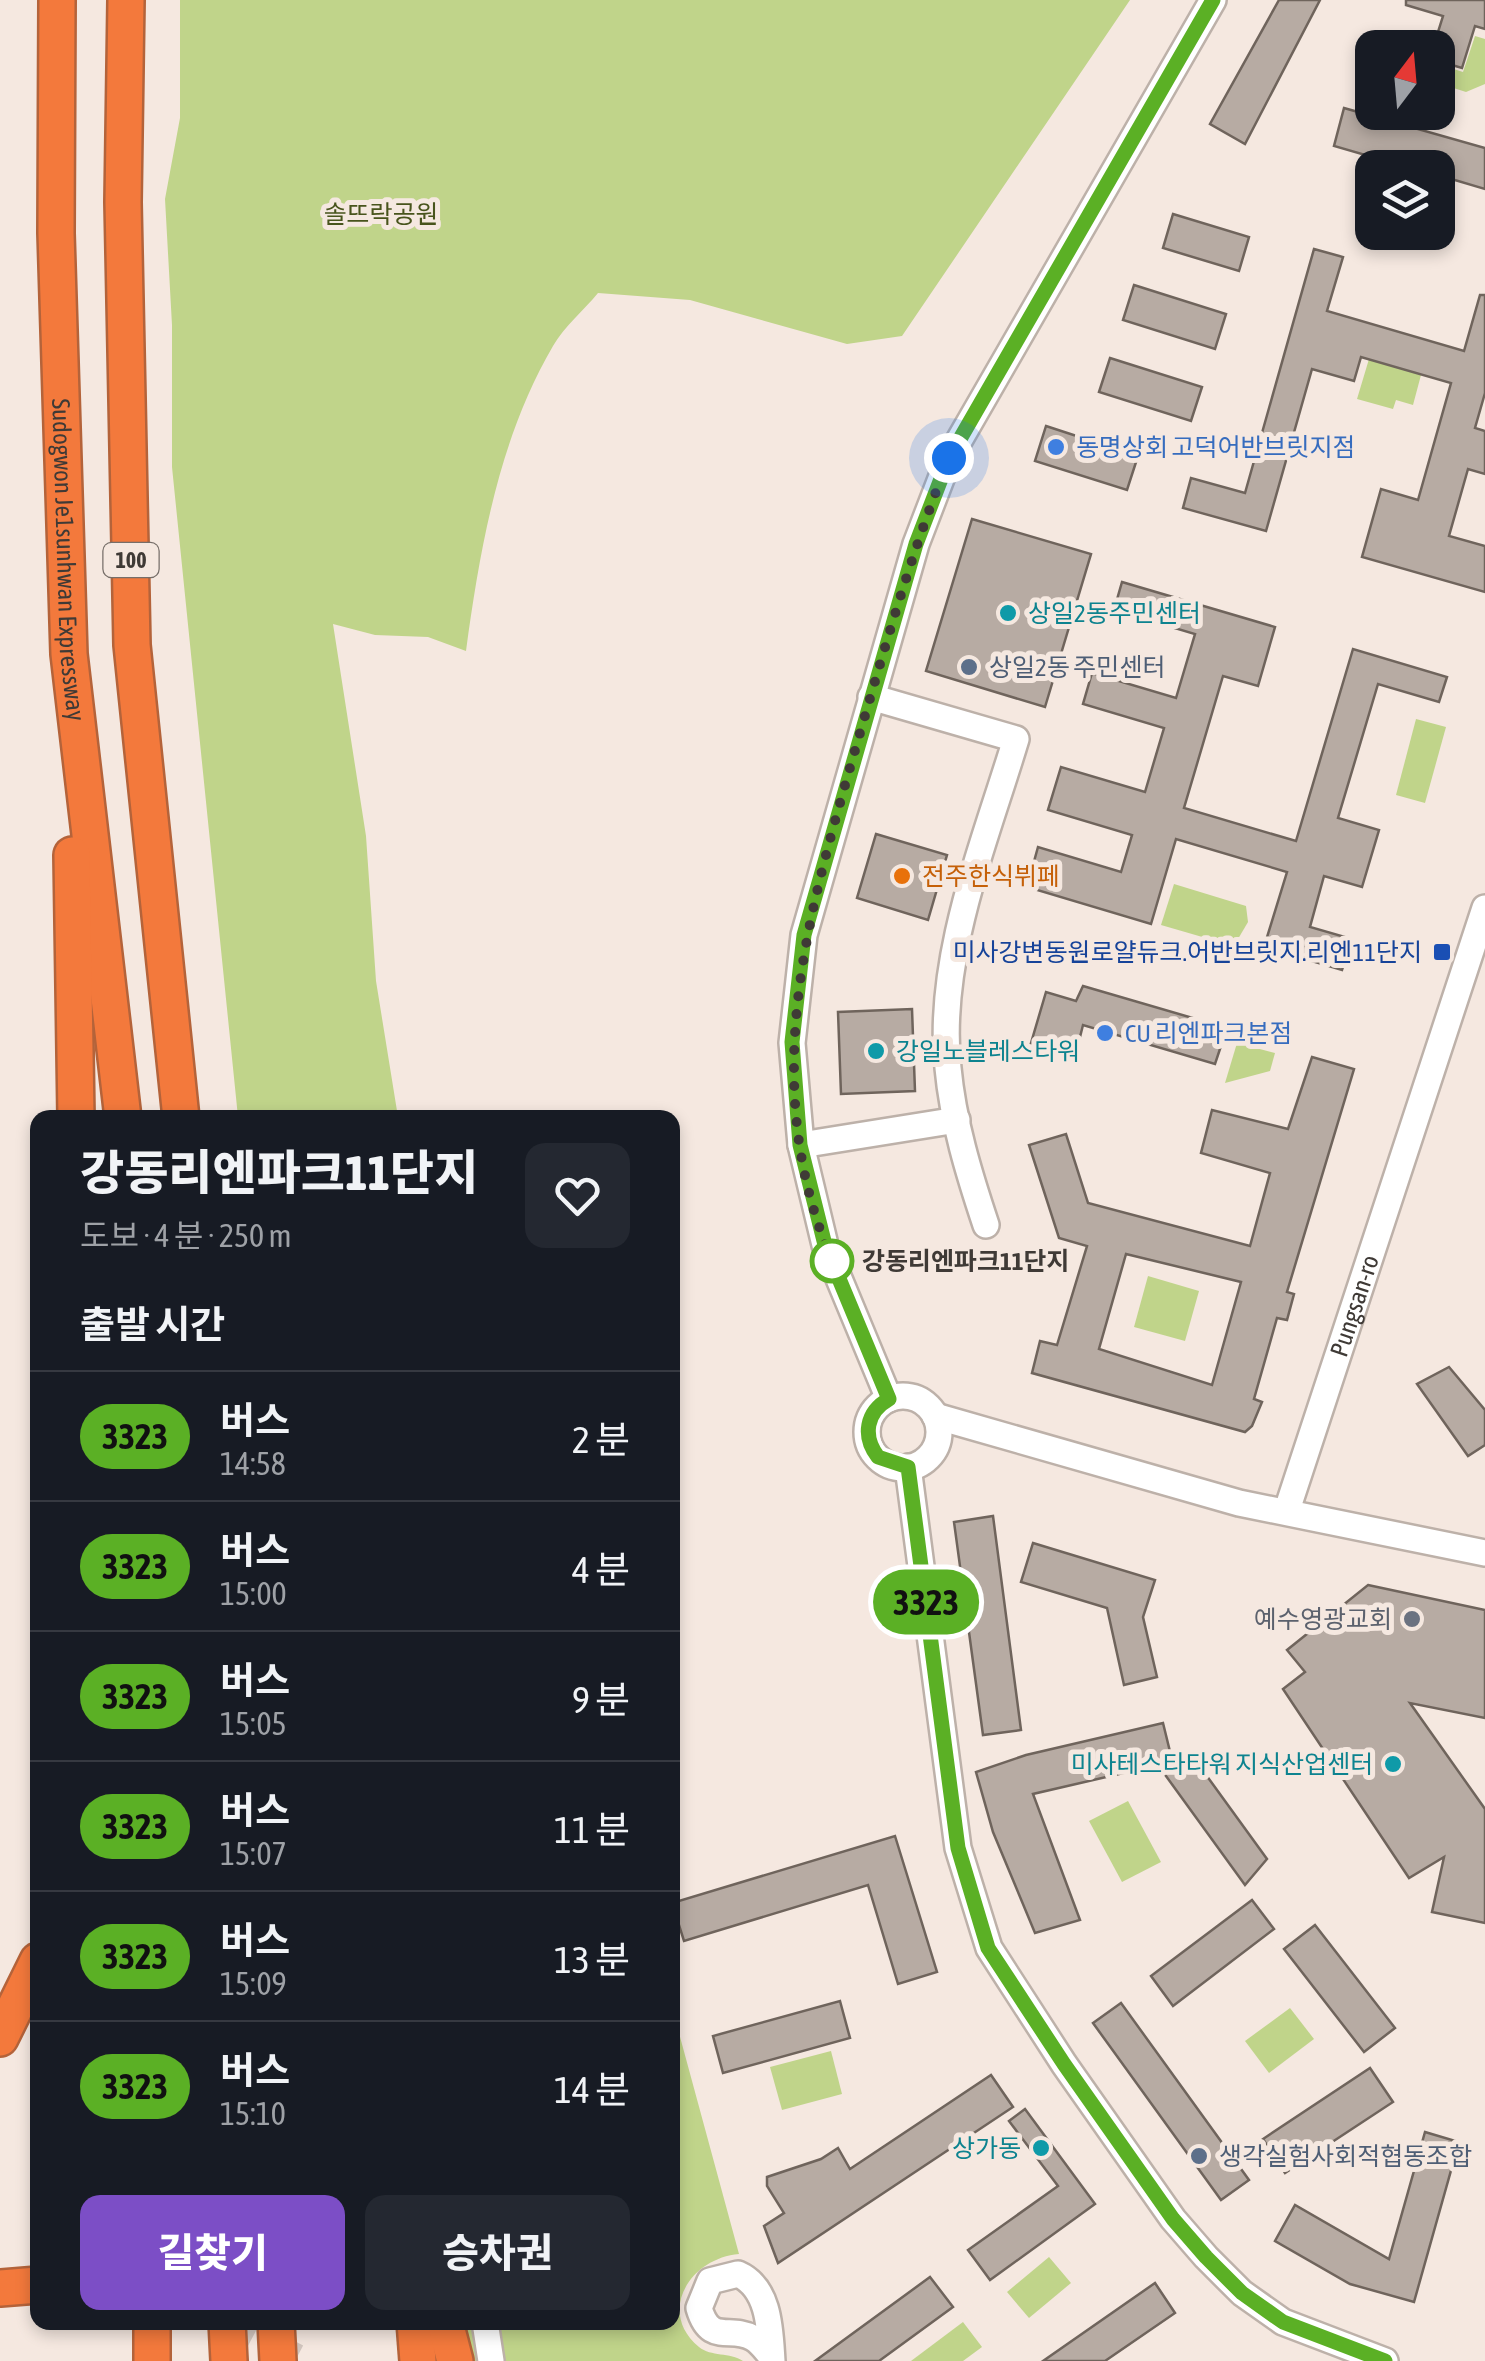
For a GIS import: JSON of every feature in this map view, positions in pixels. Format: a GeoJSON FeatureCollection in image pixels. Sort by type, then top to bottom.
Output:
{"type":"FeatureCollection","features":[{"type":"Feature","properties":{"kind":"highway","name":"Sudogwon Je1sunhwan Expressway"},"geometry":{"type":"LineString","coordinates":[[57,0],[56,232],[70,654],[122,1110]]}},
{"type":"Feature","properties":{"kind":"highway","name":"100"},"geometry":{"type":"LineString","coordinates":[[126,0],[123,202],[132,645],[180,1110]]}},
{"type":"Feature","properties":{"kind":"highway"},"geometry":{"type":"LineString","coordinates":[[70,654],[76,1110]]}},
{"type":"Feature","properties":{"kind":"highway"},"geometry":{"type":"LineString","coordinates":[[0,2038],[30,1977]]}},
{"type":"Feature","properties":{"kind":"highway"},"geometry":{"type":"LineString","coordinates":[[0,2288],[30,2286]]}},
{"type":"Feature","properties":{"kind":"highway"},"geometry":{"type":"LineString","coordinates":[[152,2330],[152,2361]]}},
{"type":"Feature","properties":{"kind":"highway"},"geometry":{"type":"LineString","coordinates":[[227,2330],[229,2361]]}},
{"type":"Feature","properties":{"kind":"highway"},"geometry":{"type":"LineString","coordinates":[[276,2330],[278,2361]]}},
{"type":"Feature","properties":{"kind":"highway"},"geometry":{"type":"LineString","coordinates":[[416,2330],[418,2361]]}},
{"type":"Feature","properties":{"kind":"highway"},"geometry":{"type":"LineString","coordinates":[[447,2330],[455,2361]]}},
{"type":"Feature","properties":{"kind":"street"},"geometry":{"type":"LineString","coordinates":[[889,1399],[825,1245],[800,1145],[792,1056],[804,935],[916,544],[949,458],[1214,0]]}},
{"type":"Feature","properties":{"kind":"street"},"geometry":{"type":"LineString","coordinates":[[871,697],[1016,739],[953,966],[947,1051],[957,1120],[986,1225]]}},
{"type":"Feature","properties":{"kind":"street","name":"Pungsan-ro"},"geometry":{"type":"LineString","coordinates":[[1287,1510],[1485,908]]}},
{"type":"Feature","properties":{"kind":"street"},"geometry":{"type":"LineString","coordinates":[[800,1145],[957,1120]]}},
{"type":"Feature","properties":{"kind":"street"},"geometry":{"type":"LineString","coordinates":[[889,1399],[920,1400],[935,1416],[939,1426],[935,1448],[928,1458],[908,1467],[878,1457],[868,1438],[871,1416],[889,1399]]}},
{"type":"Feature","properties":{"kind":"street"},"geometry":{"type":"LineString","coordinates":[[935,1416],[1238,1502],[1485,1553]]}},
{"type":"Feature","properties":{"kind":"street"},"geometry":{"type":"LineString","coordinates":[[908,1467],[958,1848],[988,1948],[1162,2204],[1206,2257],[1242,2293],[1283,2322],[1385,2361]]}},
{"type":"Feature","properties":{"kind":"street"},"geometry":{"type":"LineString","coordinates":[[486,2330],[491,2361]]}},
{"type":"Feature","properties":{"kind":"green space","name":"솔뜨락공원"},"geometry":{"type":"Polygon","coordinates":[[[180,0],[1130,0],[902,336],[847,344],[690,300],[598,293],[553,346],[519,418],[485,533],[466,651],[428,637],[375,635],[333,624],[366,836],[376,981],[397,1110],[237,1110],[172,467],[172,325],[165,199],[180,118],[180,0]]]}},
{"type":"Feature","properties":{"kind":"green space"},"geometry":{"type":"Polygon","coordinates":[[[1475,36],[1485,39],[1485,84],[1466,92],[1455,88],[1455,69],[1463,72],[1475,36]]]}},
{"type":"Feature","properties":{"kind":"green space"},"geometry":{"type":"Polygon","coordinates":[[[1369,359],[1421,375],[1413,405],[1396,400],[1393,409],[1357,399],[1369,359]]]}},
{"type":"Feature","properties":{"kind":"green space"},"geometry":{"type":"Polygon","coordinates":[[[1416,719],[1446,727],[1425,803],[1396,795],[1416,719]]]}},
{"type":"Feature","properties":{"kind":"green space"},"geometry":{"type":"Polygon","coordinates":[[[1174,884],[1246,906],[1248,922],[1238,939],[1223,943],[1161,925],[1174,884]]]}},
{"type":"Feature","properties":{"kind":"green space"},"geometry":{"type":"Polygon","coordinates":[[[1237,1043],[1275,1053],[1270,1071],[1225,1083],[1237,1043]]]}},
{"type":"Feature","properties":{"kind":"green space"},"geometry":{"type":"Polygon","coordinates":[[[1148,1276],[1199,1291],[1185,1341],[1134,1327],[1148,1276]]]}},
{"type":"Feature","properties":{"kind":"green space"},"geometry":{"type":"Polygon","coordinates":[[[1128,1801],[1161,1862],[1122,1882],[1089,1821],[1128,1801]]]}},
{"type":"Feature","properties":{"kind":"green space"},"geometry":{"type":"Polygon","coordinates":[[[1290,2008],[1314,2039],[1269,2073],[1245,2041],[1290,2008]]]}},
{"type":"Feature","properties":{"kind":"green space"},"geometry":{"type":"Polygon","coordinates":[[[680,2037],[739,2254],[706,2265],[685,2288],[680,2303],[680,2037]]]}},
{"type":"Feature","properties":{"kind":"green space"},"geometry":{"type":"Polygon","coordinates":[[[831,2051],[842,2094],[782,2110],[770,2067],[831,2051]]]}},
{"type":"Feature","properties":{"kind":"green space"},"geometry":{"type":"Polygon","coordinates":[[[1049,2257],[1071,2283],[1029,2318],[1007,2292],[1049,2257]]]}},
{"type":"Feature","properties":{"kind":"green space"},"geometry":{"type":"Polygon","coordinates":[[[680,2318],[686,2333],[699,2347],[743,2361],[474,2361],[464,2330],[680,2330],[680,2318]]]}},
{"type":"Feature","properties":{"kind":"green space"},"geometry":{"type":"Polygon","coordinates":[[[963,2322],[982,2347],[963,2361],[911,2361],[963,2322]]]}},
{"type":"Feature","properties":{"kind":"building"},"geometry":{"type":"Polygon","coordinates":[[[1279,0],[1320,0],[1245,144],[1210,124],[1279,0]]]}},
{"type":"Feature","properties":{"kind":"building"},"geometry":{"type":"Polygon","coordinates":[[[1406,0],[1485,0],[1485,29],[1475,26],[1462,68],[1455,66],[1455,30],[1439,30],[1443,16],[1406,5],[1406,0]]]}},
{"type":"Feature","properties":{"kind":"building"},"geometry":{"type":"Polygon","coordinates":[[[1344,108],[1355,111],[1355,130],[1422,130],[1485,148],[1485,189],[1455,180],[1455,150],[1355,152],[1334,146],[1344,108]]]}},
{"type":"Feature","properties":{"kind":"building"},"geometry":{"type":"Polygon","coordinates":[[[1173,214],[1249,237],[1239,271],[1163,248],[1173,214]]]}},
{"type":"Feature","properties":{"kind":"building"},"geometry":{"type":"Polygon","coordinates":[[[1314,249],[1343,257],[1327,311],[1464,351],[1480,295],[1485,295],[1485,393],[1475,428],[1485,431],[1485,474],[1468,469],[1449,536],[1485,546],[1485,592],[1362,557],[1381,489],[1418,500],[1451,383],[1361,357],[1354,381],[1312,369],[1266,531],[1183,508],[1191,478],[1245,493],[1314,249]]]}},
{"type":"Feature","properties":{"kind":"building"},"geometry":{"type":"Polygon","coordinates":[[[1134,285],[1226,314],[1215,349],[1123,320],[1134,285]]]}},
{"type":"Feature","properties":{"kind":"building"},"geometry":{"type":"Polygon","coordinates":[[[1110,358],[1202,387],[1191,421],[1099,392],[1110,358]]]}},
{"type":"Feature","properties":{"kind":"building"},"geometry":{"type":"Polygon","coordinates":[[[1046,426],[1138,456],[1127,490],[1035,461],[1046,426]]]}},
{"type":"Feature","properties":{"kind":"building","name":"상일2동주민센터"},"geometry":{"type":"Polygon","coordinates":[[[972,519],[1091,554],[1045,707],[926,671],[972,519]]]}},
{"type":"Feature","properties":{"kind":"building"},"geometry":{"type":"Polygon","coordinates":[[[1122,582],[1275,627],[1258,686],[1223,676],[1184,808],[1296,841],[1353,649],[1447,677],[1439,702],[1378,684],[1338,818],[1379,830],[1362,887],[1324,876],[1310,927],[1352,939],[1342,970],[1264,947],[1287,872],[1176,839],[1151,924],[1027,887],[1038,847],[1121,872],[1132,835],[1048,810],[1061,767],[1145,792],[1164,728],[1083,704],[1092,673],[1176,698],[1195,634],[1114,610],[1122,582]]]}},
{"type":"Feature","properties":{"kind":"building"},"geometry":{"type":"Polygon","coordinates":[[[876,834],[947,855],[928,920],[857,898],[876,834]]]}},
{"type":"Feature","properties":{"kind":"building"},"geometry":{"type":"Polygon","coordinates":[[[1083,986],[1227,1028],[1215,1064],[1083,1025],[1076,1053],[1031,1043],[1046,992],[1076,1001],[1083,986]]]}},
{"type":"Feature","properties":{"kind":"building","name":"강일노블레스타워"},"geometry":{"type":"Polygon","coordinates":[[[912,1009],[915,1091],[841,1094],[838,1012],[912,1009]]]}},
{"type":"Feature","properties":{"kind":"building"},"geometry":{"type":"Polygon","coordinates":[[[1312,1057],[1354,1069],[1287,1292],[1294,1294],[1287,1320],[1277,1318],[1254,1399],[1262,1402],[1252,1426],[1245,1432],[1032,1373],[1040,1341],[1057,1345],[1087,1246],[1059,1238],[1029,1145],[1066,1134],[1088,1203],[1250,1246],[1270,1173],[1201,1153],[1212,1110],[1288,1129],[1312,1057]],[[1126,1254],[1099,1349],[1212,1385],[1241,1282],[1126,1254]]]}},
{"type":"Feature","properties":{"kind":"building"},"geometry":{"type":"Polygon","coordinates":[[[1449,1367],[1485,1410],[1485,1445],[1468,1456],[1417,1384],[1449,1367]]]}},
{"type":"Feature","properties":{"kind":"building"},"geometry":{"type":"Polygon","coordinates":[[[993,1516],[1021,1730],[983,1735],[954,1522],[993,1516]]]}},
{"type":"Feature","properties":{"kind":"building"},"geometry":{"type":"Polygon","coordinates":[[[1033,1543],[1155,1580],[1143,1617],[1157,1677],[1124,1685],[1107,1608],[1021,1582],[1033,1543]]]}},
{"type":"Feature","properties":{"kind":"building","name":"미사테스타타워 지식산업센터"},"geometry":{"type":"Polygon","coordinates":[[[1368,1585],[1485,1610],[1485,1718],[1410,1703],[1485,1809],[1485,1923],[1432,1912],[1444,1857],[1409,1878],[1283,1689],[1305,1672],[1287,1650],[1368,1585]]]}},
{"type":"Feature","properties":{"kind":"building"},"geometry":{"type":"Polygon","coordinates":[[[1163,1723],[1176,1776],[1196,1761],[1267,1859],[1245,1885],[1158,1765],[1033,1794],[1080,1920],[1035,1933],[993,1832],[976,1772],[1026,1755],[1163,1723]]]}},
{"type":"Feature","properties":{"kind":"building"},"geometry":{"type":"Polygon","coordinates":[[[895,1836],[937,1972],[898,1984],[868,1885],[684,1941],[680,1901],[895,1836]]]}},
{"type":"Feature","properties":{"kind":"building"},"geometry":{"type":"Polygon","coordinates":[[[1252,1900],[1274,1929],[1173,2006],[1151,1976],[1252,1900]]]}},
{"type":"Feature","properties":{"kind":"building"},"geometry":{"type":"Polygon","coordinates":[[[1315,1925],[1395,2028],[1364,2052],[1284,1949],[1315,1925]]]}},
{"type":"Feature","properties":{"kind":"building"},"geometry":{"type":"Polygon","coordinates":[[[840,2001],[850,2038],[723,2073],[713,2036],[840,2001]]]}},
{"type":"Feature","properties":{"kind":"building"},"geometry":{"type":"Polygon","coordinates":[[[1121,2003],[1249,2180],[1221,2200],[1093,2023],[1121,2003]]]}},
{"type":"Feature","properties":{"kind":"building"},"geometry":{"type":"Polygon","coordinates":[[[1370,2068],[1393,2102],[1285,2173],[1263,2139],[1370,2068]]]}},
{"type":"Feature","properties":{"kind":"building"},"geometry":{"type":"Polygon","coordinates":[[[991,2075],[1013,2107],[778,2263],[764,2226],[784,2213],[767,2186],[767,2177],[821,2159],[838,2148],[850,2169],[991,2075]]]}},
{"type":"Feature","properties":{"kind":"building"},"geometry":{"type":"Polygon","coordinates":[[[1025,2109],[1095,2204],[990,2280],[968,2250],[1058,2186],[1009,2121],[1025,2109]]]}},
{"type":"Feature","properties":{"kind":"building"},"geometry":{"type":"Polygon","coordinates":[[[1425,2132],[1459,2142],[1414,2302],[1350,2284],[1275,2241],[1295,2205],[1389,2259],[1425,2132]]]}},
{"type":"Feature","properties":{"kind":"building"},"geometry":{"type":"Polygon","coordinates":[[[930,2277],[953,2307],[879,2361],[815,2361],[930,2277]]]}},
{"type":"Feature","properties":{"kind":"building"},"geometry":{"type":"Polygon","coordinates":[[[1155,2283],[1175,2313],[1105,2361],[1043,2361],[1155,2283]]]}},
{"type":"Feature","properties":{"kind":"tunnel"},"geometry":{"type":"LineString","coordinates":[[236,2330],[295,2361]]}},
{"type":"Feature","properties":{"kind":"bus line","name":"3323"},"geometry":{"type":"LineString","coordinates":[[1213,0],[949,458],[916,544],[818,877],[804,935],[792,1069],[800,1145],[825,1245],[889,1399],[877,1406],[871,1416],[868,1438],[878,1457],[897,1467],[908,1467],[958,1848],[972,1906],[988,1948],[1173,2219],[1206,2257],[1242,2293],[1283,2322],[1385,2361]]}},
{"type":"Feature","properties":{"kind":"place","name":"동명상회 고덕어반브릿지점"},"geometry":{"type":"Point","coordinates":[1056,447]}},
{"type":"Feature","properties":{"kind":"place","name":"상일2동주민센터"},"geometry":{"type":"Point","coordinates":[1008,613]}},
{"type":"Feature","properties":{"kind":"place","name":"상일2동 주민센터"},"geometry":{"type":"Point","coordinates":[969,667]}},
{"type":"Feature","properties":{"kind":"place","name":"전주한식뷔페"},"geometry":{"type":"Point","coordinates":[902,876]}},
{"type":"Feature","properties":{"kind":"place","name":"미사강변동원로얄듀크.어반브릿지.리엔11단지"},"geometry":{"type":"Point","coordinates":[1442,952]}},
{"type":"Feature","properties":{"kind":"place","name":"CU 리엔파크본점"},"geometry":{"type":"Point","coordinates":[1105,1033]}},
{"type":"Feature","properties":{"kind":"place","name":"강일노블레스타워"},"geometry":{"type":"Point","coordinates":[876,1051]}},
{"type":"Feature","properties":{"kind":"place","name":"강동리엔파크11단지"},"geometry":{"type":"Point","coordinates":[832,1261]}},
{"type":"Feature","properties":{"kind":"place","name":"예수영광교회"},"geometry":{"type":"Point","coordinates":[1412,1619]}},
{"type":"Feature","properties":{"kind":"place","name":"미사테스타타워 지식산업센터"},"geometry":{"type":"Point","coordinates":[1393,1764]}},
{"type":"Feature","properties":{"kind":"place","name":"상가동"},"geometry":{"type":"Point","coordinates":[1041,2148]}},
{"type":"Feature","properties":{"kind":"place","name":"생각실험사회적협동조합"},"geometry":{"type":"Point","coordinates":[1199,2156]}},
{"type":"Feature","properties":{"kind":"route"},"geometry":{"type":"LineString","coordinates":[[832,1261],[812,1198],[794,1094],[792,1042],[804,935],[916,544],[949,458]]}}]}
